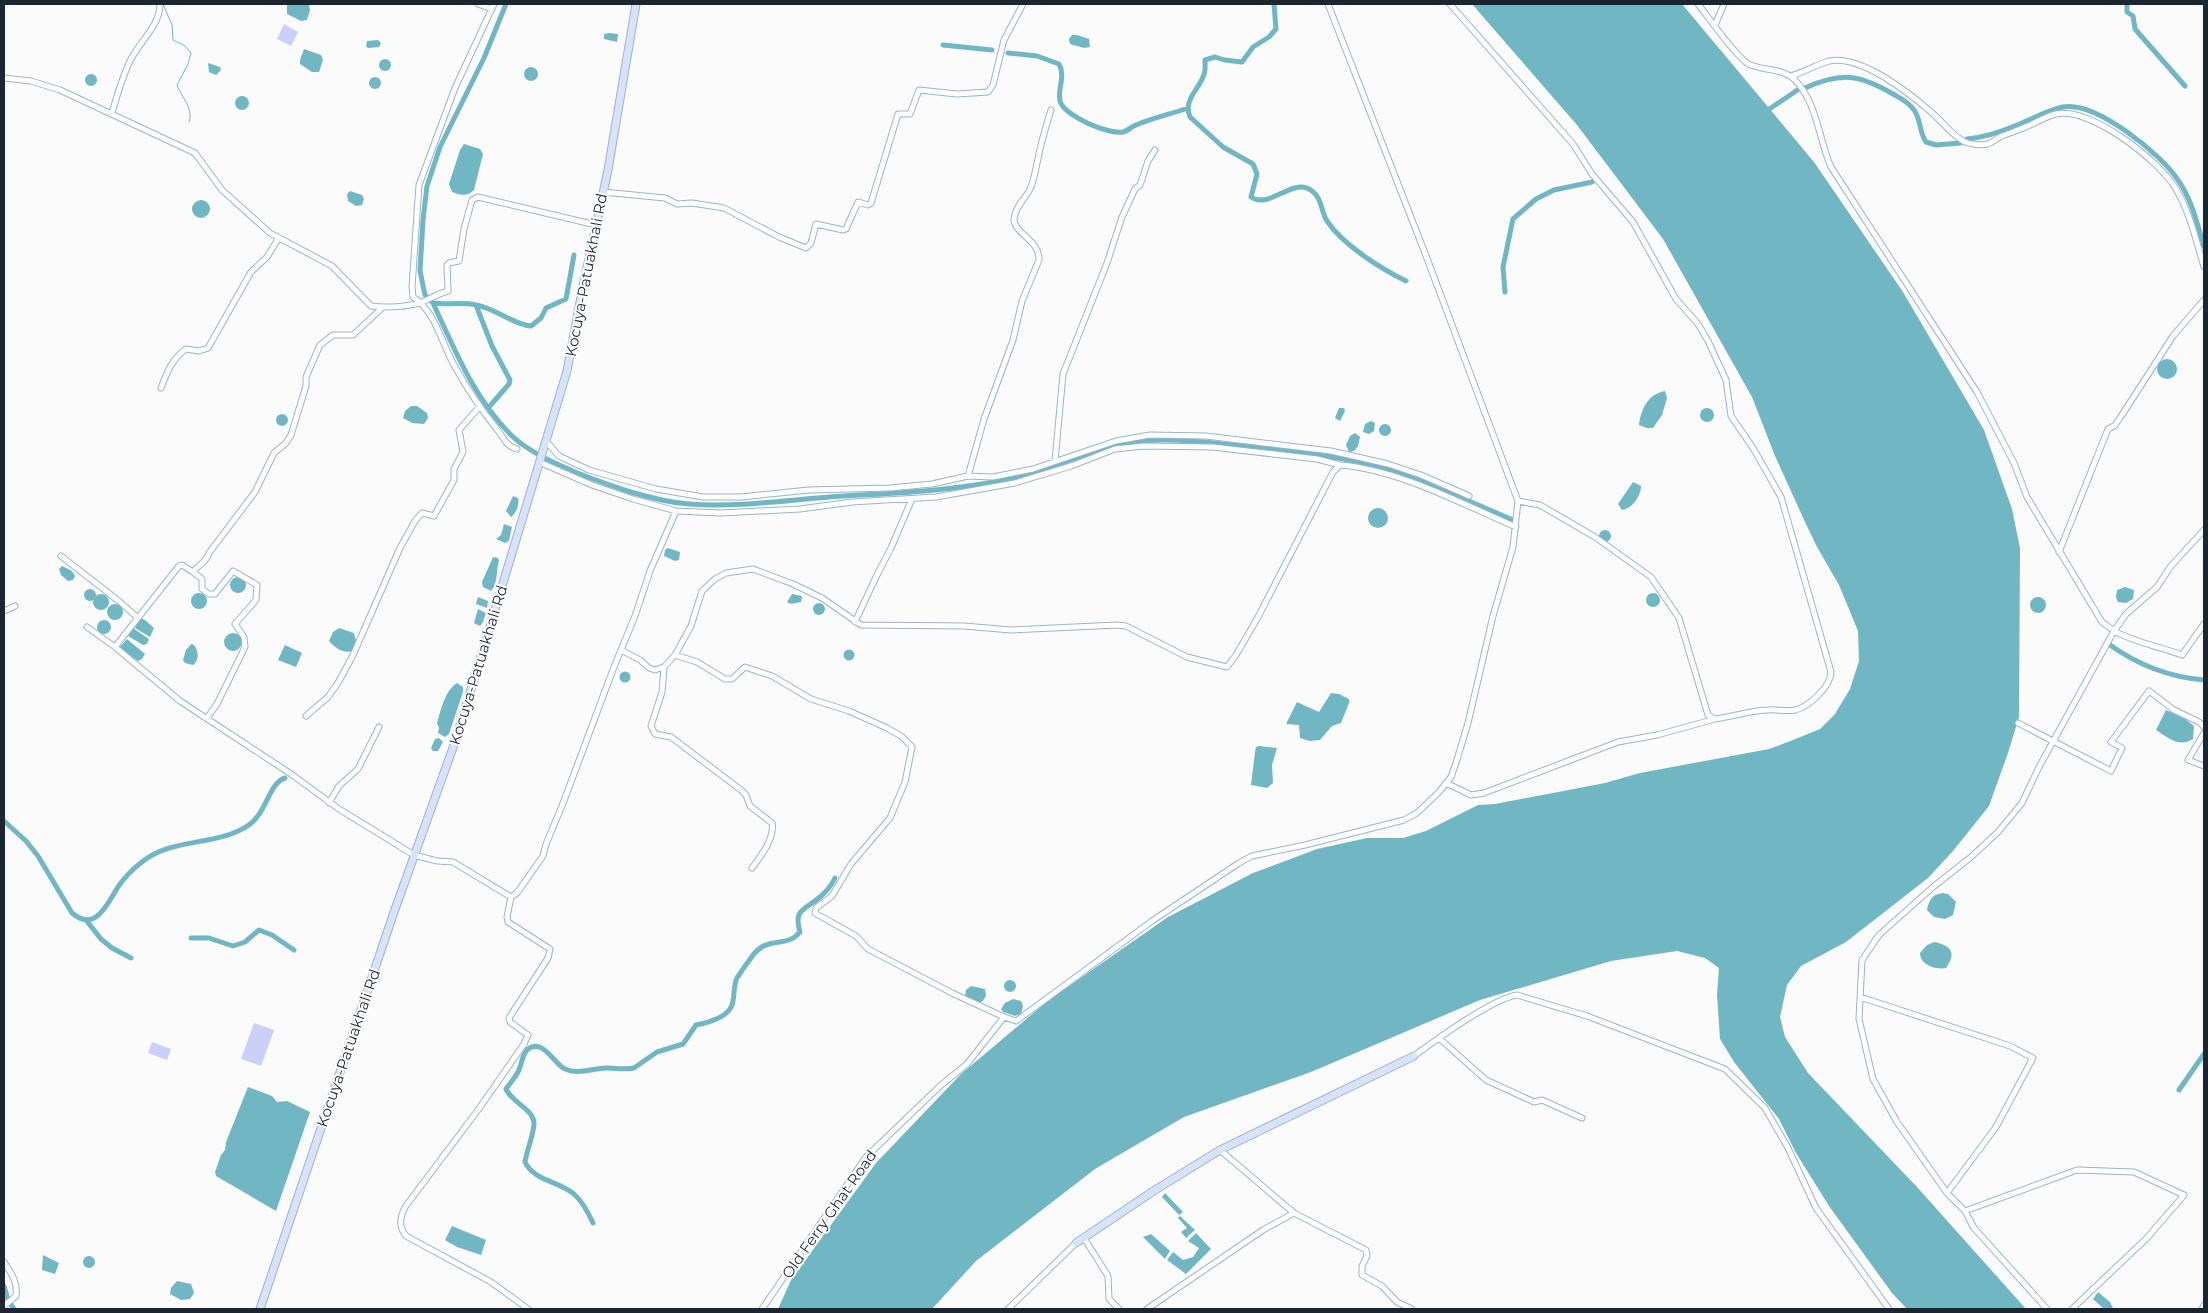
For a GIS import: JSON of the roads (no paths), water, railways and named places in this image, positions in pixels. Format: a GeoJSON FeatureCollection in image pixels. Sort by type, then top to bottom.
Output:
{"type":"FeatureCollection","features":[{"type":"Feature","properties":{"kind":"main road","name":"Kocuya-Patuakhali Rd"},"geometry":{"type":"LineString","coordinates":[[260,1309],[414,855],[455,742],[567,371],[603,192],[636,4]]}},
{"type":"Feature","properties":{"kind":"main road"},"geometry":{"type":"LineString","coordinates":[[1076,1243],[1155,1190],[1220,1150],[1414,1056]]}},
{"type":"Feature","properties":{"kind":"street"},"geometry":{"type":"LineString","coordinates":[[112,113],[130,62],[137,48],[154,26],[160,12],[160,4]]}},
{"type":"Feature","properties":{"kind":"street"},"geometry":{"type":"LineString","coordinates":[[478,4],[493,6],[455,88],[419,185],[412,287],[413,298],[424,301],[453,364],[480,406],[505,442],[517,449]]}},
{"type":"Feature","properties":{"kind":"street"},"geometry":{"type":"LineString","coordinates":[[603,192],[665,198],[677,204],[692,203],[724,208],[779,237],[806,248],[810,244],[816,224],[846,229],[858,202],[871,204],[898,114],[902,112],[910,114],[919,90],[957,94],[988,92],[993,85],[1004,40],[1023,4]]}},
{"type":"Feature","properties":{"kind":"street"},"geometry":{"type":"LineString","coordinates":[[675,655],[698,662],[725,680],[732,678],[745,667],[762,672],[800,691],[811,699],[849,711],[887,728],[910,743],[912,747],[911,759],[905,782],[890,818],[851,864],[832,896],[828,901],[816,908],[815,913],[856,936],[868,949],[943,989],[1016,1021],[1152,921],[1252,856],[1306,845],[1404,820],[1422,807],[1446,783],[1456,764],[1468,723],[1493,616],[1513,547],[1518,501],[1428,261],[1328,4]]}},
{"type":"Feature","properties":{"kind":"street"},"geometry":{"type":"LineString","coordinates":[[1446,783],[1471,795],[1484,793],[1618,742],[1657,735],[1715,719],[1767,710],[1795,710],[1805,705],[1828,684],[1831,678],[1781,497],[1753,448],[1731,416],[1726,380],[1708,341],[1698,324],[1676,299],[1633,222],[1592,174],[1573,144],[1554,120],[1450,4]]}},
{"type":"Feature","properties":{"kind":"street"},"geometry":{"type":"LineString","coordinates":[[1698,4],[1746,62],[1790,76],[1800,86],[1813,112],[1831,167],[1977,392],[2010,456],[2026,497],[2102,622],[2129,640],[2160,646],[2182,655],[2204,624]]}},
{"type":"Feature","properties":{"kind":"street"},"geometry":{"type":"LineString","coordinates":[[1715,25],[1724,4]]}},
{"type":"Feature","properties":{"kind":"street"},"geometry":{"type":"LineString","coordinates":[[1790,76],[1830,61],[1848,62],[1861,66],[1889,80],[1941,120],[1956,136],[1970,143],[1986,145],[2001,136],[2053,115],[2076,114],[2086,116],[2123,138],[2158,168],[2175,186],[2190,218],[2204,267]]}},
{"type":"Feature","properties":{"kind":"street"},"geometry":{"type":"LineString","coordinates":[[4,78],[23,79],[47,85],[112,113],[195,153],[222,190],[270,233],[278,239],[332,266],[371,306],[424,301],[434,295],[448,291],[448,265],[449,263],[460,261],[464,229],[472,200],[475,198],[478,197],[596,225]]}},
{"type":"Feature","properties":{"kind":"street"},"geometry":{"type":"LineString","coordinates":[[968,476],[984,418],[1013,340],[1022,301],[1038,260],[1039,255],[1034,243],[1018,228],[1014,218],[1019,205],[1036,176],[1037,162],[1051,110]]}},
{"type":"Feature","properties":{"kind":"street"},"geometry":{"type":"LineString","coordinates":[[1055,461],[1062,374],[1107,263],[1122,217],[1135,189],[1140,185],[1148,161],[1155,150]]}},
{"type":"Feature","properties":{"kind":"street"},"geometry":{"type":"LineString","coordinates":[[161,388],[170,365],[180,353],[186,349],[199,351],[208,348],[251,272],[267,257],[278,239]]}},
{"type":"Feature","properties":{"kind":"street"},"geometry":{"type":"LineString","coordinates":[[2059,552],[2108,429],[2114,426],[2120,418],[2173,336],[2204,300]]}},
{"type":"Feature","properties":{"kind":"street"},"geometry":{"type":"LineString","coordinates":[[193,572],[207,560],[209,553],[250,500],[274,453],[286,443],[291,435],[306,386],[306,377],[320,345],[333,335],[353,335],[382,308]]}},
{"type":"Feature","properties":{"kind":"street"},"geometry":{"type":"LineString","coordinates":[[306,716],[328,697],[338,683],[353,654],[392,565],[415,522],[422,513],[434,516],[438,511],[454,480],[454,469],[462,452],[459,430],[480,406]]}},
{"type":"Feature","properties":{"kind":"street"},"geometry":{"type":"LineString","coordinates":[[545,443],[560,456],[589,470],[656,489],[703,497],[810,490],[890,488],[932,484],[968,476],[989,477],[1018,473],[1134,436],[1206,436],[1280,444],[1367,459],[1421,475],[1469,496]]}},
{"type":"Feature","properties":{"kind":"street"},"geometry":{"type":"LineString","coordinates":[[540,461],[619,495],[676,511],[738,513],[800,509],[852,502],[912,500],[1009,484],[1070,466],[1115,449],[1144,446],[1212,447],[1317,459],[1378,472],[1398,478],[1516,527]]}},
{"type":"Feature","properties":{"kind":"street"},"geometry":{"type":"LineString","coordinates":[[621,650],[640,660],[649,668],[655,670],[664,667],[675,655],[691,626],[702,591],[715,579],[726,573],[753,569],[772,575],[822,598],[861,625],[964,626],[1012,630],[1118,624],[1126,626],[1187,657],[1227,667],[1261,613],[1333,472],[1340,465]]}},
{"type":"Feature","properties":{"kind":"street"},"geometry":{"type":"LineString","coordinates":[[855,622],[892,548],[912,500]]}},
{"type":"Feature","properties":{"kind":"street"},"geometry":{"type":"LineString","coordinates":[[1518,501],[1540,505],[1595,538],[1651,577],[1679,618],[1708,715],[1715,719]]}},
{"type":"Feature","properties":{"kind":"street"},"geometry":{"type":"LineString","coordinates":[[528,1309],[491,1282],[406,1236],[401,1229],[401,1217],[405,1207],[478,1110],[524,1044],[528,1034],[510,1022],[509,1018],[548,958],[550,949],[508,922],[507,917],[511,897],[517,893],[543,856],[650,570],[676,511]]}},
{"type":"Feature","properties":{"kind":"street"},"geometry":{"type":"LineString","coordinates":[[2047,1309],[1974,1228],[1965,1211],[1947,1193],[1897,1122],[1873,1079],[1859,1020],[1862,960],[1879,935],[1933,887],[1971,857],[2006,824],[2022,803],[2053,741],[2114,631],[2126,614],[2157,587],[2171,566],[2204,530]]}},
{"type":"Feature","properties":{"kind":"street"},"geometry":{"type":"LineString","coordinates":[[61,556],[138,618]]}},
{"type":"Feature","properties":{"kind":"street"},"geometry":{"type":"LineString","coordinates":[[115,647],[179,566],[182,565],[202,579],[202,589],[209,594],[215,594],[233,572],[257,586],[256,600],[235,624],[244,637],[245,647],[217,704],[208,718]]}},
{"type":"Feature","properties":{"kind":"street"},"geometry":{"type":"LineString","coordinates":[[4,610],[15,606]]}},
{"type":"Feature","properties":{"kind":"street"},"geometry":{"type":"LineString","coordinates":[[87,627],[115,647],[155,682],[291,774],[329,803],[414,855],[438,861],[453,862],[511,897]]}},
{"type":"Feature","properties":{"kind":"street"},"geometry":{"type":"LineString","coordinates":[[664,667],[662,692],[651,726],[654,734],[670,737],[701,758],[746,795],[750,806],[772,823],[770,837],[762,854],[752,868]]}},
{"type":"Feature","properties":{"kind":"street"},"geometry":{"type":"LineString","coordinates":[[2018,723],[2111,770],[2122,748],[2111,742],[2149,691],[2174,710],[2199,722],[2204,727]]}},
{"type":"Feature","properties":{"kind":"street"},"geometry":{"type":"LineString","coordinates":[[329,803],[339,786],[358,769],[379,727]]}},
{"type":"Feature","properties":{"kind":"street"},"geometry":{"type":"LineString","coordinates":[[2204,733],[2188,760],[2204,766]]}},
{"type":"Feature","properties":{"kind":"street"},"geometry":{"type":"LineString","coordinates":[[1414,1056],[1438,1038],[1508,996],[1517,994],[1587,1016],[1726,1069],[1765,1108],[1788,1148],[1816,1208],[1889,1309]]}},
{"type":"Feature","properties":{"kind":"street"},"geometry":{"type":"LineString","coordinates":[[1860,997],[2010,1046],[2034,1058],[1996,1127],[1947,1193]]}},
{"type":"Feature","properties":{"kind":"street","name":"Old Ferry Ghat Road"},"geometry":{"type":"LineString","coordinates":[[762,1309],[866,1157],[940,1086],[967,1064],[1004,1017]]}},
{"type":"Feature","properties":{"kind":"street"},"geometry":{"type":"LineString","coordinates":[[1438,1038],[1486,1080],[1534,1102],[1542,1100],[1582,1118]]}},
{"type":"Feature","properties":{"kind":"street"},"geometry":{"type":"LineString","coordinates":[[1220,1150],[1294,1213],[1366,1250],[1367,1256],[1362,1266],[1362,1275],[1382,1286],[1397,1302],[1412,1309]]}},
{"type":"Feature","properties":{"kind":"street"},"geometry":{"type":"LineString","coordinates":[[1965,1211],[2077,1170],[2134,1172],[2184,1195],[2147,1238],[2072,1309]]}},
{"type":"Feature","properties":{"kind":"street"},"geometry":{"type":"LineString","coordinates":[[1147,1309],[1263,1230],[1294,1213]]}},
{"type":"Feature","properties":{"kind":"street"},"geometry":{"type":"LineString","coordinates":[[1084,1238],[1108,1276],[1109,1299],[1119,1309]]}},
{"type":"Feature","properties":{"kind":"street"},"geometry":{"type":"LineString","coordinates":[[1008,1309],[1076,1243]]}},
{"type":"Feature","properties":{"kind":"street"},"geometry":{"type":"LineString","coordinates":[[4,1262],[15,1279],[16,1296],[4,1306]]}},
{"type":"Feature","properties":{"kind":"street"},"geometry":{"type":"LineString","coordinates":[[2202,1309],[2204,1305]]}},
{"type":"Feature","properties":{"kind":"waterway"},"geometry":{"type":"LineString","coordinates":[[163,4],[172,25],[173,40],[185,46],[191,53],[188,64],[177,85],[190,112],[189,122]]}},
{"type":"Feature","properties":{"kind":"waterway"},"geometry":{"type":"LineString","coordinates":[[506,4],[484,58],[440,147],[427,186],[420,271],[425,295],[433,303],[476,390],[499,422],[512,436],[544,458],[593,479],[647,497],[689,504],[728,505],[960,487],[1019,476],[1119,446],[1139,442],[1182,440],[1306,453],[1362,463],[1420,481],[1513,520]]}},
{"type":"Feature","properties":{"kind":"waterway"},"geometry":{"type":"LineString","coordinates":[[1274,4],[1276,29],[1269,37],[1253,47],[1242,62],[1215,57],[1205,60],[1204,75],[1188,106],[1190,117],[1223,147],[1253,164],[1257,174],[1251,197],[1258,200],[1266,199],[1297,187],[1305,187],[1318,197],[1327,221],[1342,239],[1374,263],[1406,281]]}},
{"type":"Feature","properties":{"kind":"waterway"},"geometry":{"type":"LineString","coordinates":[[2127,4],[2127,12],[2133,16],[2135,29],[2185,86]]}},
{"type":"Feature","properties":{"kind":"waterway"},"geometry":{"type":"LineString","coordinates":[[943,45],[992,50]]}},
{"type":"Feature","properties":{"kind":"waterway"},"geometry":{"type":"LineString","coordinates":[[1008,53],[1037,56],[1059,64],[1062,74],[1059,96],[1063,107],[1078,118],[1108,131],[1127,131],[1134,126],[1188,108]]}},
{"type":"Feature","properties":{"kind":"waterway"},"geometry":{"type":"LineString","coordinates":[[1805,88],[1829,79],[1850,78],[1870,82],[1907,102],[1912,107],[1918,117],[1926,142],[1936,145],[1960,143]]}},
{"type":"Feature","properties":{"kind":"waterway"},"geometry":{"type":"LineString","coordinates":[[1765,112],[1799,89]]}},
{"type":"Feature","properties":{"kind":"waterway"},"geometry":{"type":"LineString","coordinates":[[1967,139],[1999,132],[2057,108],[2077,107],[2092,112],[2143,144],[2170,169],[2187,196],[2204,246]]}},
{"type":"Feature","properties":{"kind":"waterway"},"geometry":{"type":"LineString","coordinates":[[1505,292],[1503,267],[1513,219],[1536,199],[1554,190],[1592,182]]}},
{"type":"Feature","properties":{"kind":"waterway"},"geometry":{"type":"LineString","coordinates":[[433,303],[476,305],[490,309],[518,323],[531,326],[541,318],[546,308],[566,299],[574,255]]}},
{"type":"Feature","properties":{"kind":"waterway"},"geometry":{"type":"LineString","coordinates":[[476,305],[492,346],[510,380],[509,384],[489,407]]}},
{"type":"Feature","properties":{"kind":"waterway"},"geometry":{"type":"LineString","coordinates":[[2110,645],[2154,669],[2178,676],[2204,680]]}},
{"type":"Feature","properties":{"kind":"waterway"},"geometry":{"type":"LineString","coordinates":[[4,821],[26,841],[38,856],[72,913],[88,920],[95,918],[101,913],[127,875],[154,854],[181,845],[223,837],[249,825],[260,813],[275,786],[285,778]]}},
{"type":"Feature","properties":{"kind":"waterway"},"geometry":{"type":"LineString","coordinates":[[593,1223],[585,1207],[574,1194],[534,1173],[525,1162],[534,1124],[533,1119],[531,1114],[506,1089],[518,1073],[526,1051],[533,1046],[539,1047],[565,1069],[580,1071],[602,1068],[634,1068],[657,1052],[683,1044],[696,1025],[717,1019],[730,1009],[737,978],[753,955],[765,945],[795,937],[800,932],[798,924],[799,914],[824,893],[835,878]]}},
{"type":"Feature","properties":{"kind":"waterway"},"geometry":{"type":"LineString","coordinates":[[86,920],[101,939],[112,948],[131,958]]}},
{"type":"Feature","properties":{"kind":"waterway"},"geometry":{"type":"LineString","coordinates":[[191,938],[209,938],[233,946],[245,942],[259,930],[272,935],[294,950]]}},
{"type":"Feature","properties":{"kind":"waterway"},"geometry":{"type":"LineString","coordinates":[[2179,1090],[2204,1054]]}},
{"type":"Feature","properties":{"kind":"waterway"},"geometry":{"type":"LineString","coordinates":[[4,1286],[8,1300],[14,1309]]}}]}
